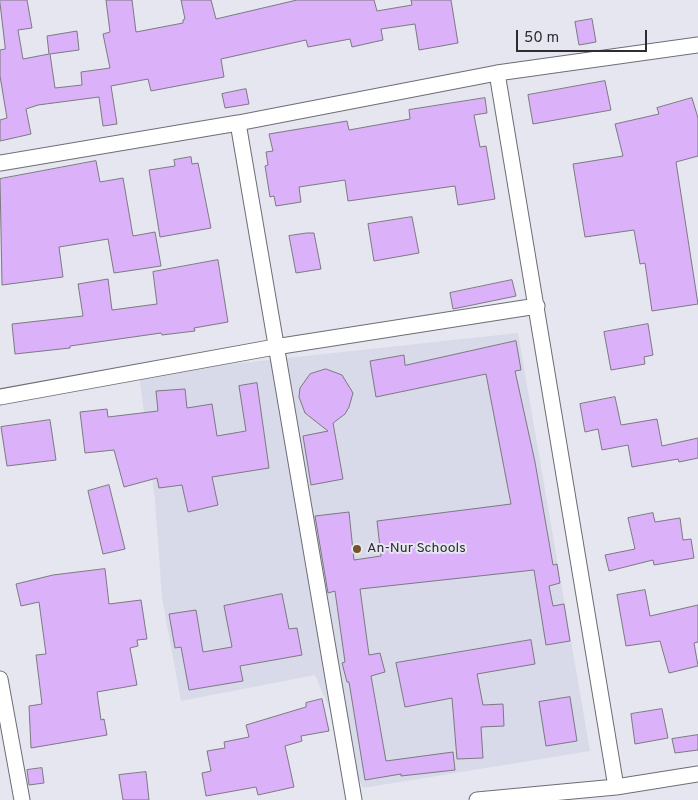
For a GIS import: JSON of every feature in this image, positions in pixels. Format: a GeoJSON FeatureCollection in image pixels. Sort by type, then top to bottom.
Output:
{"type":"FeatureCollection","features":[{"type":"Feature","properties":{"kind":"street"},"geometry":{"type":"LineString","coordinates":[[0,163],[238,123],[497,72],[698,45]]}},
{"type":"Feature","properties":{"kind":"street"},"geometry":{"type":"LineString","coordinates":[[497,72],[616,787]]}},
{"type":"Feature","properties":{"kind":"street"},"geometry":{"type":"LineString","coordinates":[[238,123],[354,800]]}},
{"type":"Feature","properties":{"kind":"street"},"geometry":{"type":"LineString","coordinates":[[0,397],[275,346],[536,306]]}},
{"type":"Feature","properties":{"kind":"street"},"geometry":{"type":"LineString","coordinates":[[0,679],[22,800]]}},
{"type":"Feature","properties":{"kind":"street"},"geometry":{"type":"LineString","coordinates":[[477,800],[616,787],[698,774]]}},
{"type":"Feature","properties":{"kind":"shaded area","name":"An-Nur Schools"},"geometry":{"type":"Polygon","coordinates":[[[518,333],[590,751],[363,788],[315,675],[181,701],[162,598],[155,500],[139,374],[518,333]]]}},
{"type":"Feature","properties":{"kind":"building"},"geometry":{"type":"Polygon","coordinates":[[[0,0],[27,0],[32,28],[18,30],[23,59],[49,54],[47,36],[77,31],[79,50],[50,54],[55,88],[82,85],[81,72],[110,68],[103,34],[110,32],[106,0],[132,0],[136,32],[183,23],[185,19],[181,0],[211,0],[216,19],[297,0],[374,0],[377,11],[412,5],[411,0],[451,0],[458,43],[419,50],[415,24],[381,29],[383,40],[352,47],[350,39],[308,47],[306,40],[221,59],[224,77],[151,91],[148,79],[111,86],[117,124],[103,126],[99,97],[38,105],[26,109],[31,134],[0,141],[0,120],[7,118],[0,76],[0,50],[5,49],[0,0]]]}},
{"type":"Feature","properties":{"kind":"building"},"geometry":{"type":"Polygon","coordinates":[[[592,19],[596,42],[579,45],[575,22],[592,19]]]}},
{"type":"Feature","properties":{"kind":"building"},"geometry":{"type":"Polygon","coordinates":[[[605,81],[611,110],[533,124],[528,95],[605,81]]]}},
{"type":"Feature","properties":{"kind":"building"},"geometry":{"type":"Polygon","coordinates":[[[246,89],[249,104],[225,108],[222,94],[246,89]]]}},
{"type":"Feature","properties":{"kind":"building"},"geometry":{"type":"Polygon","coordinates":[[[485,98],[487,113],[474,115],[480,147],[486,146],[495,199],[458,205],[455,186],[348,201],[345,180],[299,187],[301,202],[276,206],[274,196],[270,197],[265,166],[268,165],[266,152],[273,151],[269,134],[347,121],[349,130],[410,119],[409,110],[485,98]]]}},
{"type":"Feature","properties":{"kind":"building"},"geometry":{"type":"Polygon","coordinates":[[[692,98],[698,118],[698,156],[676,162],[698,304],[652,311],[645,263],[640,264],[634,230],[585,237],[573,164],[623,156],[615,124],[659,114],[657,108],[692,98]]]}},
{"type":"Feature","properties":{"kind":"building"},"geometry":{"type":"Polygon","coordinates":[[[191,157],[192,164],[198,163],[211,228],[160,237],[149,170],[175,166],[174,160],[191,157]]]}},
{"type":"Feature","properties":{"kind":"building"},"geometry":{"type":"Polygon","coordinates":[[[96,161],[100,182],[123,178],[133,236],[155,232],[161,266],[114,273],[108,239],[59,247],[63,277],[2,285],[0,179],[96,161]]]}},
{"type":"Feature","properties":{"kind":"building"},"geometry":{"type":"Polygon","coordinates":[[[412,217],[419,253],[374,261],[368,224],[412,217]]]}},
{"type":"Feature","properties":{"kind":"building"},"geometry":{"type":"Polygon","coordinates":[[[314,233],[321,269],[296,273],[289,236],[314,233]]]}},
{"type":"Feature","properties":{"kind":"building"},"geometry":{"type":"Polygon","coordinates":[[[218,260],[228,322],[194,328],[195,331],[162,335],[161,333],[70,346],[70,348],[15,354],[12,324],[83,316],[78,284],[108,279],[112,310],[157,304],[153,272],[218,260]]]}},
{"type":"Feature","properties":{"kind":"building"},"geometry":{"type":"Polygon","coordinates":[[[512,280],[516,296],[453,309],[450,293],[512,280]]]}},
{"type":"Feature","properties":{"kind":"building"},"geometry":{"type":"Polygon","coordinates":[[[648,324],[653,355],[644,357],[645,364],[611,370],[604,332],[648,324]]]}},
{"type":"Feature","properties":{"kind":"building"},"geometry":{"type":"Polygon","coordinates":[[[516,341],[521,370],[515,371],[535,462],[553,565],[557,564],[560,583],[549,586],[553,606],[564,604],[570,641],[546,645],[534,570],[360,589],[369,655],[380,653],[385,672],[371,676],[386,761],[453,752],[455,770],[401,776],[401,774],[365,780],[349,682],[347,682],[342,663],[345,662],[335,591],[328,593],[315,516],[349,512],[354,560],[381,556],[377,521],[511,504],[486,374],[376,397],[370,361],[404,355],[405,365],[516,341]]]}},
{"type":"Feature","properties":{"kind":"building"},"geometry":{"type":"Polygon","coordinates":[[[326,369],[342,375],[353,393],[345,414],[333,423],[343,479],[311,485],[303,436],[328,431],[305,413],[299,397],[300,388],[310,374],[326,369]]]}},
{"type":"Feature","properties":{"kind":"building"},"geometry":{"type":"Polygon","coordinates":[[[257,383],[269,468],[212,477],[218,505],[188,512],[182,485],[159,488],[157,478],[124,487],[114,450],[85,453],[80,412],[107,409],[108,417],[158,411],[156,391],[185,389],[187,408],[212,404],[217,436],[246,431],[239,386],[257,383]]]}},
{"type":"Feature","properties":{"kind":"building"},"geometry":{"type":"Polygon","coordinates":[[[615,397],[621,425],[657,419],[662,446],[698,438],[698,458],[679,462],[678,459],[632,467],[628,445],[602,450],[598,429],[585,432],[580,404],[615,397]]]}},
{"type":"Feature","properties":{"kind":"building"},"geometry":{"type":"Polygon","coordinates":[[[50,420],[56,460],[7,466],[1,427],[50,420]]]}},
{"type":"Feature","properties":{"kind":"building"},"geometry":{"type":"Polygon","coordinates":[[[109,485],[125,549],[103,554],[88,491],[109,485]]]}},
{"type":"Feature","properties":{"kind":"building"},"geometry":{"type":"Polygon","coordinates":[[[653,513],[655,522],[680,518],[683,540],[691,539],[694,558],[654,565],[653,560],[609,571],[605,555],[635,549],[628,518],[653,513]]]}},
{"type":"Feature","properties":{"kind":"building"},"geometry":{"type":"Polygon","coordinates":[[[105,569],[109,604],[141,600],[147,639],[137,640],[138,646],[130,648],[137,685],[97,692],[101,720],[104,719],[107,735],[31,748],[29,706],[42,704],[36,655],[46,654],[39,602],[21,606],[16,584],[53,575],[105,569]]]}},
{"type":"Feature","properties":{"kind":"building"},"geometry":{"type":"Polygon","coordinates":[[[645,590],[650,616],[698,605],[698,642],[694,643],[698,666],[669,673],[660,641],[626,646],[617,595],[645,590]]]}},
{"type":"Feature","properties":{"kind":"building"},"geometry":{"type":"Polygon","coordinates":[[[282,594],[289,629],[297,628],[302,655],[240,666],[243,681],[189,690],[181,647],[175,648],[169,614],[196,610],[203,652],[232,647],[224,606],[282,594]]]}},
{"type":"Feature","properties":{"kind":"building"},"geometry":{"type":"Polygon","coordinates":[[[531,640],[535,664],[477,674],[483,705],[503,704],[504,726],[481,727],[483,758],[457,759],[452,698],[405,707],[396,663],[531,640]]]}},
{"type":"Feature","properties":{"kind":"building"},"geometry":{"type":"Polygon","coordinates":[[[570,697],[577,741],[546,746],[539,702],[570,697]]]}},
{"type":"Feature","properties":{"kind":"building"},"geometry":{"type":"Polygon","coordinates":[[[322,699],[329,731],[301,736],[302,741],[285,746],[294,787],[258,795],[256,787],[206,796],[202,773],[211,771],[207,751],[225,748],[224,742],[249,737],[246,725],[306,707],[306,703],[322,699]]]}},
{"type":"Feature","properties":{"kind":"building"},"geometry":{"type":"Polygon","coordinates":[[[662,709],[668,738],[635,744],[631,714],[662,709]]]}},
{"type":"Feature","properties":{"kind":"building"},"geometry":{"type":"Polygon","coordinates":[[[698,735],[698,750],[675,753],[672,739],[698,735]]]}},
{"type":"Feature","properties":{"kind":"building"},"geometry":{"type":"Polygon","coordinates":[[[42,768],[44,783],[29,785],[27,770],[42,768]]]}},
{"type":"Feature","properties":{"kind":"building"},"geometry":{"type":"Polygon","coordinates":[[[146,772],[149,800],[123,800],[119,775],[146,772]]]}},
{"type":"Feature","properties":{"kind":"place","name":"An-Nur Schools"},"geometry":{"type":"Point","coordinates":[357,549]}}]}
